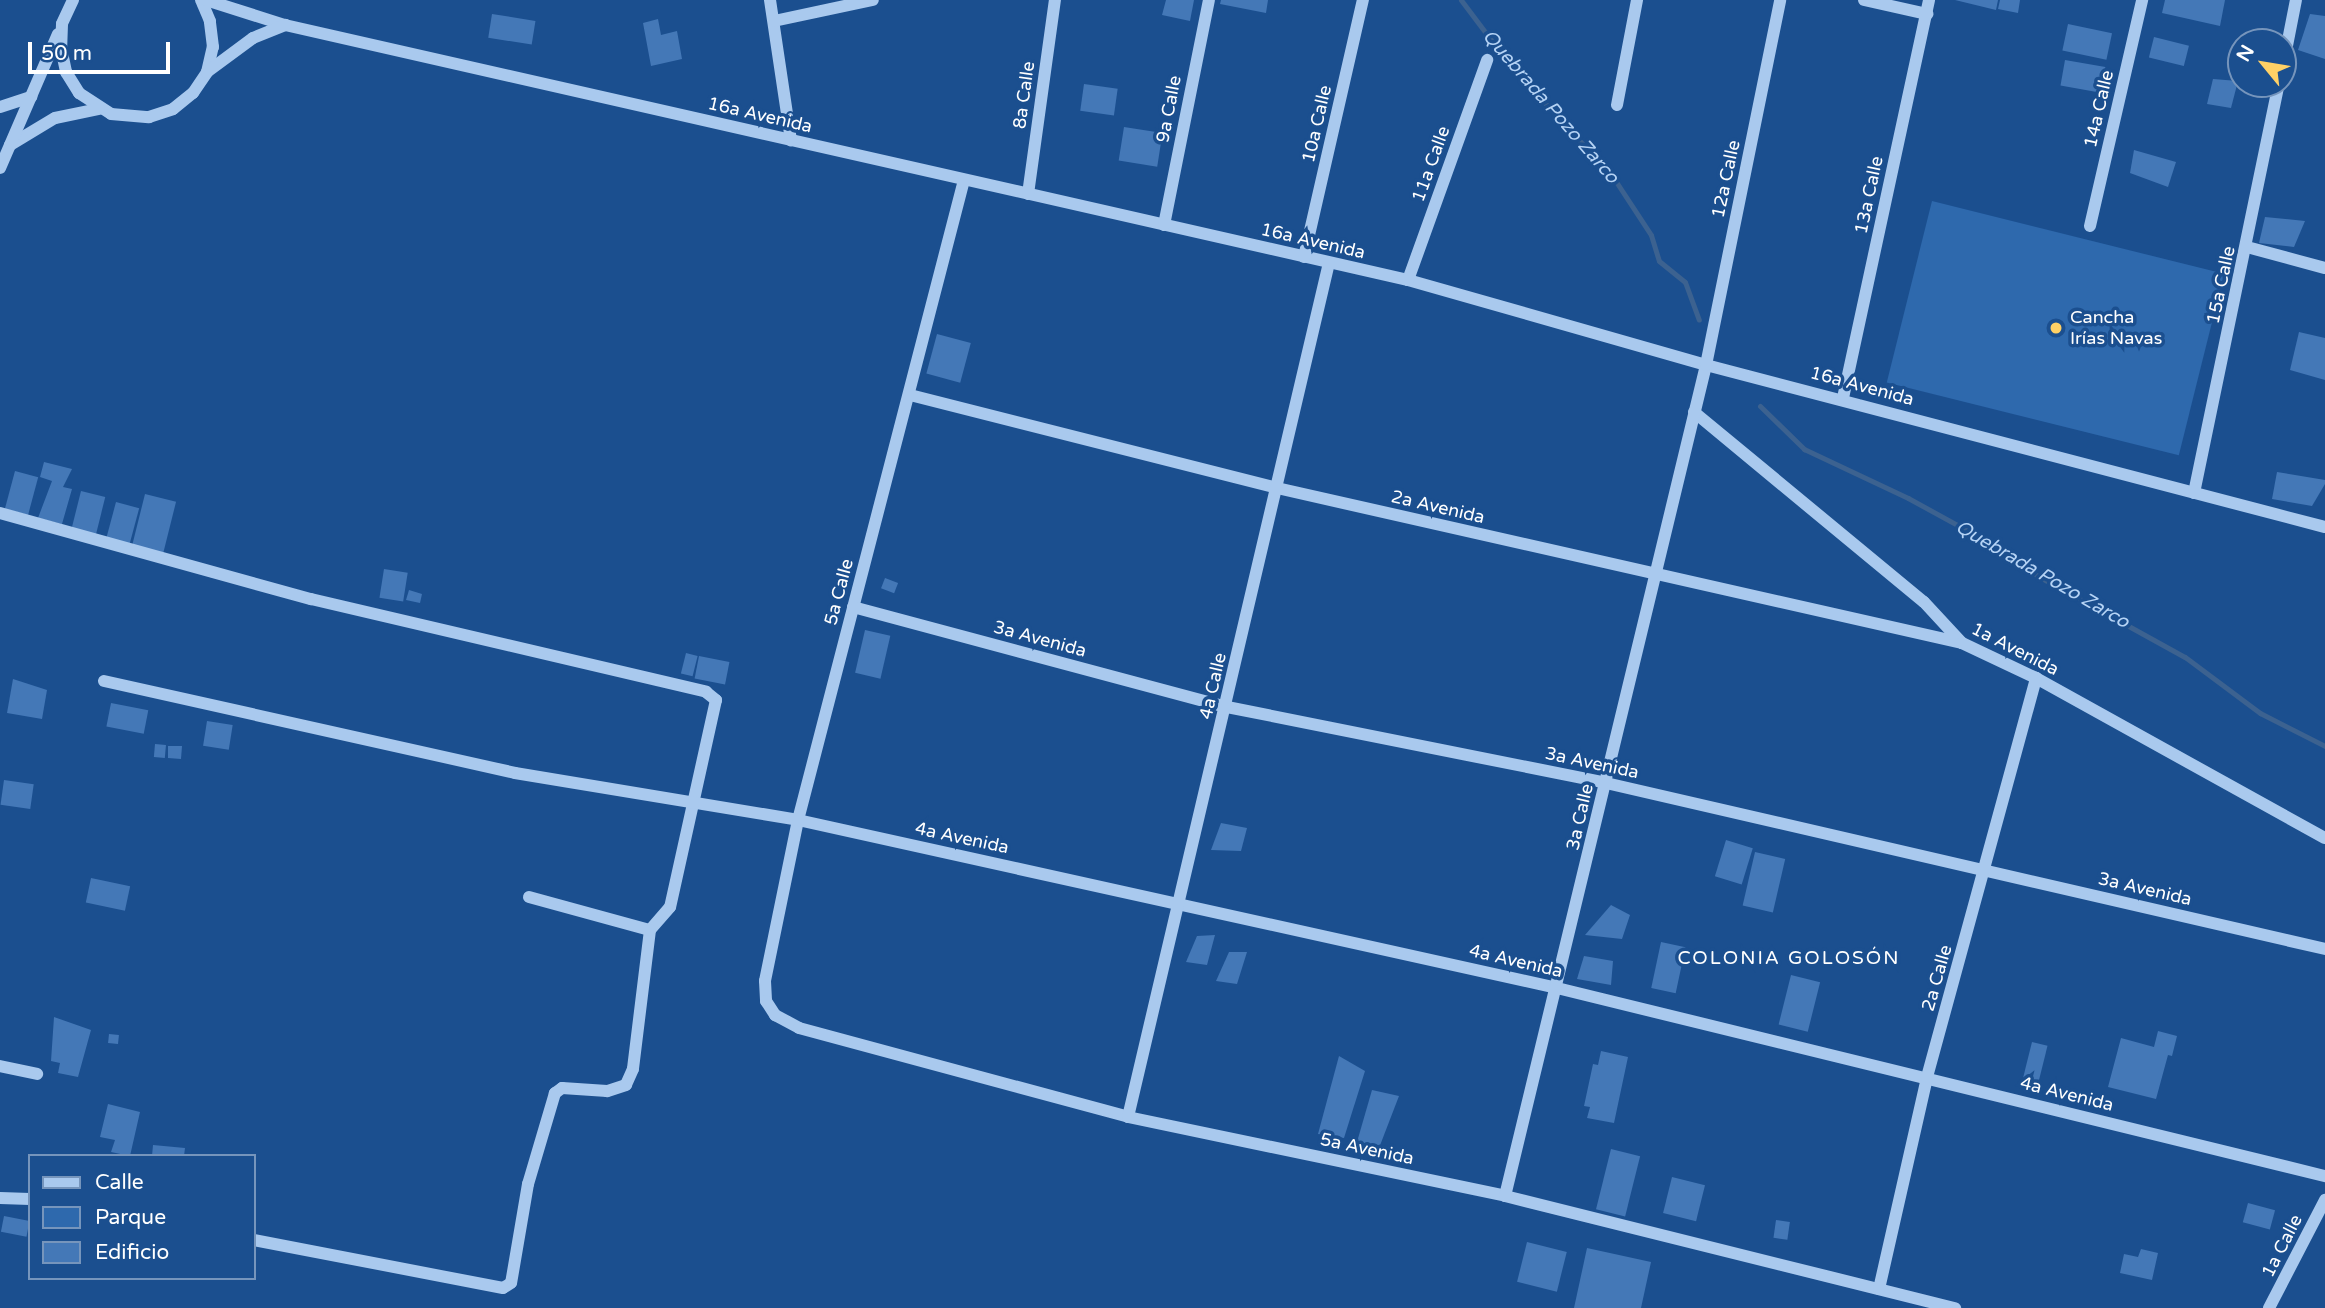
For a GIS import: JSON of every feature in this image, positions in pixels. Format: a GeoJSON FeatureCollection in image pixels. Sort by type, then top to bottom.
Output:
{"type":"FeatureCollection","features":[{"type":"Feature","properties":{"kind":"street"},"geometry":{"type":"LineString","coordinates":[[0,168],[73,0]]}},
{"type":"Feature","properties":{"kind":"street"},"geometry":{"type":"LineString","coordinates":[[201,0],[210,21],[213,47],[207,72]]}},
{"type":"Feature","properties":{"kind":"street","name":"16a Avenida"},"geometry":{"type":"LineString","coordinates":[[206,0],[285,25],[1409,280],[1706,365],[1843,398],[2325,527]]}},
{"type":"Feature","properties":{"kind":"street"},"geometry":{"type":"LineString","coordinates":[[770,0],[791,140]]}},
{"type":"Feature","properties":{"kind":"street"},"geometry":{"type":"LineString","coordinates":[[774,21],[873,0]]}},
{"type":"Feature","properties":{"kind":"street","name":"8a Calle"},"geometry":{"type":"LineString","coordinates":[[1028,194],[1055,0]]}},
{"type":"Feature","properties":{"kind":"street","name":"9a Calle"},"geometry":{"type":"LineString","coordinates":[[1164,225],[1209,0]]}},
{"type":"Feature","properties":{"kind":"street","name":"10a Calle"},"geometry":{"type":"LineString","coordinates":[[1304,257],[1363,0]]}},
{"type":"Feature","properties":{"kind":"street"},"geometry":{"type":"LineString","coordinates":[[1617,105],[1637,0]]}},
{"type":"Feature","properties":{"kind":"street","name":"12a Calle"},"geometry":{"type":"LineString","coordinates":[[1706,365],[1780,0]]}},
{"type":"Feature","properties":{"kind":"street"},"geometry":{"type":"LineString","coordinates":[[1864,0],[1927,14]]}},
{"type":"Feature","properties":{"kind":"street","name":"13a Calle"},"geometry":{"type":"LineString","coordinates":[[1843,398],[1930,0]]}},
{"type":"Feature","properties":{"kind":"street","name":"14a Calle"},"geometry":{"type":"LineString","coordinates":[[2090,226],[2142,0]]}},
{"type":"Feature","properties":{"kind":"street"},"geometry":{"type":"LineString","coordinates":[[2290,28],[2296,0]]}},
{"type":"Feature","properties":{"kind":"street"},"geometry":{"type":"LineString","coordinates":[[62,24],[61,48],[66,72],[79,93],[99,109],[123,117],[149,117],[173,109],[193,93],[207,72],[253,38],[285,25]]}},
{"type":"Feature","properties":{"kind":"street","name":"11a Calle"},"geometry":{"type":"LineString","coordinates":[[1409,280],[1487,60]]}},
{"type":"Feature","properties":{"kind":"street"},"geometry":{"type":"LineString","coordinates":[[0,107],[31,97]]}},
{"type":"Feature","properties":{"kind":"street","name":"15a Calle"},"geometry":{"type":"LineString","coordinates":[[2194,494],[2277,98]]}},
{"type":"Feature","properties":{"kind":"street"},"geometry":{"type":"LineString","coordinates":[[10,145],[55,118],[99,109]]}},
{"type":"Feature","properties":{"kind":"street","name":"5a Calle"},"geometry":{"type":"LineString","coordinates":[[775,1015],[766,1001],[765,981],[798,820],[964,180]]}},
{"type":"Feature","properties":{"kind":"street"},"geometry":{"type":"LineString","coordinates":[[2247,247],[2325,268]]}},
{"type":"Feature","properties":{"kind":"street","name":"4a Calle"},"geometry":{"type":"LineString","coordinates":[[1128,1117],[1227,707],[1329,262]]}},
{"type":"Feature","properties":{"kind":"street","name":"3a Calle"},"geometry":{"type":"LineString","coordinates":[[1505,1196],[1606,783],[1651,575],[1706,365]]}},
{"type":"Feature","properties":{"kind":"street","name":"2a Avenida"},"geometry":{"type":"LineString","coordinates":[[910,395],[1278,488],[1651,575],[1962,643]]}},
{"type":"Feature","properties":{"kind":"street","name":"1a Avenida"},"geometry":{"type":"LineString","coordinates":[[1694,412],[1924,602],[1962,643],[2036,678],[2325,838]]}},
{"type":"Feature","properties":{"kind":"street"},"geometry":{"type":"LineString","coordinates":[[0,513],[311,599],[706,692],[716,700],[670,907],[650,930],[633,1069],[626,1085],[607,1091],[562,1088],[555,1093],[528,1184],[511,1283],[503,1289],[256,1240]]}},
{"type":"Feature","properties":{"kind":"street","name":"3a Avenida"},"geometry":{"type":"LineString","coordinates":[[853,607],[1227,707],[1606,783],[2325,949]]}},
{"type":"Feature","properties":{"kind":"street","name":"2a Calle"},"geometry":{"type":"LineString","coordinates":[[1879,1289],[1927,1077],[1986,871],[2036,678]]}},
{"type":"Feature","properties":{"kind":"street","name":"4a Avenida"},"geometry":{"type":"LineString","coordinates":[[104,681],[515,773],[798,820],[1557,988],[2325,1176]]}},
{"type":"Feature","properties":{"kind":"street"},"geometry":{"type":"LineString","coordinates":[[529,897],[650,930]]}},
{"type":"Feature","properties":{"kind":"street","name":"5a Avenida"},"geometry":{"type":"LineString","coordinates":[[775,1015],[799,1028],[1128,1117],[1505,1196],[1955,1308]]}},
{"type":"Feature","properties":{"kind":"street"},"geometry":{"type":"LineString","coordinates":[[0,1066],[37,1074]]}},
{"type":"Feature","properties":{"kind":"street"},"geometry":{"type":"LineString","coordinates":[[0,1198],[28,1199]]}},
{"type":"Feature","properties":{"kind":"street","name":"1a Calle"},"geometry":{"type":"LineString","coordinates":[[2269,1308],[2325,1200]]}},
{"type":"Feature","properties":{"kind":"green space","name":"Cancha Irías Navas"},"geometry":{"type":"Polygon","coordinates":[[[1932,201],[2224,274],[2179,455],[1887,382],[1932,201]]]}},
{"type":"Feature","properties":{"kind":"building"},"geometry":{"type":"Polygon","coordinates":[[[1166,0],[1194,0],[1190,21],[1162,15],[1166,0]]]}},
{"type":"Feature","properties":{"kind":"building"},"geometry":{"type":"Polygon","coordinates":[[[1221,0],[1268,0],[1266,13],[1220,4],[1221,0]]]}},
{"type":"Feature","properties":{"kind":"building"},"geometry":{"type":"Polygon","coordinates":[[[1955,0],[1998,0],[1996,10],[1955,0]]]}},
{"type":"Feature","properties":{"kind":"building"},"geometry":{"type":"Polygon","coordinates":[[[2000,0],[2020,0],[2018,13],[1998,9],[2000,0]]]}},
{"type":"Feature","properties":{"kind":"building"},"geometry":{"type":"Polygon","coordinates":[[[2165,0],[2225,0],[2220,26],[2162,13],[2165,0]]]}},
{"type":"Feature","properties":{"kind":"building"},"geometry":{"type":"Polygon","coordinates":[[[492,14],[535,21],[532,45],[488,38],[492,14]]]}},
{"type":"Feature","properties":{"kind":"building"},"geometry":{"type":"Polygon","coordinates":[[[2310,14],[2325,16],[2325,59],[2298,50],[2310,14]]]}},
{"type":"Feature","properties":{"kind":"building"},"geometry":{"type":"Polygon","coordinates":[[[658,19],[661,35],[677,31],[682,59],[651,66],[643,23],[658,19]]]}},
{"type":"Feature","properties":{"kind":"building"},"geometry":{"type":"Polygon","coordinates":[[[2068,24],[2112,33],[2106,60],[2062,50],[2068,24]]]}},
{"type":"Feature","properties":{"kind":"building"},"geometry":{"type":"Polygon","coordinates":[[[2154,37],[2189,46],[2184,66],[2149,57],[2154,37]]]}},
{"type":"Feature","properties":{"kind":"building"},"geometry":{"type":"Polygon","coordinates":[[[2065,60],[2105,67],[2101,93],[2060,86],[2065,60]]]}},
{"type":"Feature","properties":{"kind":"building"},"geometry":{"type":"Polygon","coordinates":[[[2213,79],[2227,80],[2227,98],[2234,98],[2231,108],[2207,104],[2213,79]]]}},
{"type":"Feature","properties":{"kind":"building"},"geometry":{"type":"Polygon","coordinates":[[[1084,84],[1118,89],[1114,115],[1080,111],[1084,84]]]}},
{"type":"Feature","properties":{"kind":"building"},"geometry":{"type":"Polygon","coordinates":[[[1124,127],[1163,133],[1157,167],[1119,161],[1124,127]]]}},
{"type":"Feature","properties":{"kind":"building"},"geometry":{"type":"Polygon","coordinates":[[[2134,150],[2176,162],[2168,187],[2130,173],[2134,150]]]}},
{"type":"Feature","properties":{"kind":"building"},"geometry":{"type":"Polygon","coordinates":[[[2265,217],[2305,221],[2294,247],[2259,243],[2265,217]]]}},
{"type":"Feature","properties":{"kind":"building"},"geometry":{"type":"Polygon","coordinates":[[[2299,332],[2325,338],[2325,380],[2290,370],[2299,332]]]}},
{"type":"Feature","properties":{"kind":"building"},"geometry":{"type":"Polygon","coordinates":[[[937,334],[971,343],[960,383],[926,374],[937,334]]]}},
{"type":"Feature","properties":{"kind":"building"},"geometry":{"type":"Polygon","coordinates":[[[44,462],[72,469],[63,487],[72,489],[62,524],[38,518],[52,481],[40,477],[44,462]]]}},
{"type":"Feature","properties":{"kind":"building"},"geometry":{"type":"Polygon","coordinates":[[[15,471],[38,477],[28,515],[5,509],[15,471]]]}},
{"type":"Feature","properties":{"kind":"building"},"geometry":{"type":"Polygon","coordinates":[[[2277,472],[2325,480],[2325,484],[2312,506],[2272,499],[2277,472]]]}},
{"type":"Feature","properties":{"kind":"building"},"geometry":{"type":"Polygon","coordinates":[[[81,491],[105,497],[96,535],[72,529],[81,491]]]}},
{"type":"Feature","properties":{"kind":"building"},"geometry":{"type":"Polygon","coordinates":[[[145,494],[176,502],[163,556],[131,548],[145,494]]]}},
{"type":"Feature","properties":{"kind":"building"},"geometry":{"type":"Polygon","coordinates":[[[116,502],[139,508],[129,545],[106,539],[116,502]]]}},
{"type":"Feature","properties":{"kind":"building"},"geometry":{"type":"Polygon","coordinates":[[[384,569],[408,573],[403,601],[379,598],[384,569]]]}},
{"type":"Feature","properties":{"kind":"building"},"geometry":{"type":"Polygon","coordinates":[[[885,578],[898,583],[894,593],[881,588],[885,578]]]}},
{"type":"Feature","properties":{"kind":"building"},"geometry":{"type":"Polygon","coordinates":[[[409,590],[422,594],[420,603],[406,600],[409,590]]]}},
{"type":"Feature","properties":{"kind":"building"},"geometry":{"type":"Polygon","coordinates":[[[865,630],[890,636],[880,679],[855,673],[865,630]]]}},
{"type":"Feature","properties":{"kind":"building"},"geometry":{"type":"Polygon","coordinates":[[[686,653],[698,656],[693,676],[681,673],[686,653]]]}},
{"type":"Feature","properties":{"kind":"building"},"geometry":{"type":"Polygon","coordinates":[[[699,656],[729,662],[725,684],[695,679],[699,656]]]}},
{"type":"Feature","properties":{"kind":"building"},"geometry":{"type":"Polygon","coordinates":[[[13,679],[47,690],[42,719],[7,713],[13,679]]]}},
{"type":"Feature","properties":{"kind":"building"},"geometry":{"type":"Polygon","coordinates":[[[111,703],[148,710],[144,734],[106,727],[111,703]]]}},
{"type":"Feature","properties":{"kind":"building"},"geometry":{"type":"Polygon","coordinates":[[[207,721],[233,725],[229,750],[203,746],[207,721]]]}},
{"type":"Feature","properties":{"kind":"building"},"geometry":{"type":"Polygon","coordinates":[[[155,744],[166,745],[165,758],[154,757],[155,744]]]}},
{"type":"Feature","properties":{"kind":"building"},"geometry":{"type":"Polygon","coordinates":[[[168,746],[182,746],[181,759],[168,758],[168,746]]]}},
{"type":"Feature","properties":{"kind":"building"},"geometry":{"type":"Polygon","coordinates":[[[4,780],[34,784],[30,809],[1,805],[4,780]]]}},
{"type":"Feature","properties":{"kind":"building"},"geometry":{"type":"Polygon","coordinates":[[[1221,823],[1247,828],[1241,851],[1211,850],[1221,823]]]}},
{"type":"Feature","properties":{"kind":"building"},"geometry":{"type":"Polygon","coordinates":[[[1726,840],[1753,848],[1742,885],[1715,876],[1726,840]]]}},
{"type":"Feature","properties":{"kind":"building"},"geometry":{"type":"Polygon","coordinates":[[[1755,852],[1785,859],[1773,913],[1743,906],[1755,852]]]}},
{"type":"Feature","properties":{"kind":"building"},"geometry":{"type":"Polygon","coordinates":[[[91,878],[130,886],[125,911],[86,902],[91,878]]]}},
{"type":"Feature","properties":{"kind":"building"},"geometry":{"type":"Polygon","coordinates":[[[1611,905],[1630,915],[1622,939],[1585,935],[1611,905]]]}},
{"type":"Feature","properties":{"kind":"building"},"geometry":{"type":"Polygon","coordinates":[[[1215,935],[1207,965],[1186,962],[1197,936],[1215,935]]]}},
{"type":"Feature","properties":{"kind":"building"},"geometry":{"type":"Polygon","coordinates":[[[1661,942],[1685,947],[1676,993],[1651,988],[1661,942]]]}},
{"type":"Feature","properties":{"kind":"building"},"geometry":{"type":"Polygon","coordinates":[[[1229,952],[1247,952],[1237,984],[1216,981],[1229,952]]]}},
{"type":"Feature","properties":{"kind":"building"},"geometry":{"type":"Polygon","coordinates":[[[1584,956],[1613,961],[1611,985],[1577,979],[1584,956]]]}},
{"type":"Feature","properties":{"kind":"building"},"geometry":{"type":"Polygon","coordinates":[[[1791,975],[1820,982],[1808,1032],[1779,1024],[1791,975]]]}},
{"type":"Feature","properties":{"kind":"building"},"geometry":{"type":"Polygon","coordinates":[[[54,1017],[91,1030],[78,1077],[58,1073],[60,1063],[51,1061],[54,1017]]]}},
{"type":"Feature","properties":{"kind":"building"},"geometry":{"type":"Polygon","coordinates":[[[2158,1031],[2177,1036],[2172,1056],[2168,1055],[2156,1099],[2108,1087],[2121,1038],[2154,1047],[2158,1031]]]}},
{"type":"Feature","properties":{"kind":"building"},"geometry":{"type":"Polygon","coordinates":[[[109,1034],[119,1035],[118,1044],[108,1043],[109,1034]]]}},
{"type":"Feature","properties":{"kind":"building"},"geometry":{"type":"Polygon","coordinates":[[[2032,1042],[2048,1046],[2037,1090],[2021,1086],[2032,1042]]]}},
{"type":"Feature","properties":{"kind":"building"},"geometry":{"type":"Polygon","coordinates":[[[1601,1051],[1628,1057],[1614,1123],[1587,1118],[1590,1107],[1584,1106],[1593,1064],[1598,1065],[1601,1051]]]}},
{"type":"Feature","properties":{"kind":"building"},"geometry":{"type":"Polygon","coordinates":[[[1339,1056],[1365,1071],[1344,1138],[1318,1134],[1339,1056]]]}},
{"type":"Feature","properties":{"kind":"building"},"geometry":{"type":"Polygon","coordinates":[[[1372,1090],[1399,1096],[1379,1148],[1357,1142],[1372,1090]]]}},
{"type":"Feature","properties":{"kind":"building"},"geometry":{"type":"Polygon","coordinates":[[[108,1104],[140,1112],[130,1154],[111,1152],[115,1140],[100,1137],[108,1104]]]}},
{"type":"Feature","properties":{"kind":"building"},"geometry":{"type":"Polygon","coordinates":[[[153,1145],[185,1148],[184,1154],[152,1154],[153,1145]]]}},
{"type":"Feature","properties":{"kind":"building"},"geometry":{"type":"Polygon","coordinates":[[[1611,1149],[1640,1156],[1625,1216],[1596,1209],[1611,1149]]]}},
{"type":"Feature","properties":{"kind":"building"},"geometry":{"type":"Polygon","coordinates":[[[1672,1177],[1705,1185],[1696,1221],[1663,1213],[1672,1177]]]}},
{"type":"Feature","properties":{"kind":"building"},"geometry":{"type":"Polygon","coordinates":[[[2248,1203],[2275,1210],[2270,1230],[2243,1222],[2248,1203]]]}},
{"type":"Feature","properties":{"kind":"building"},"geometry":{"type":"Polygon","coordinates":[[[4,1216],[28,1221],[26,1237],[1,1232],[4,1216]]]}},
{"type":"Feature","properties":{"kind":"building"},"geometry":{"type":"Polygon","coordinates":[[[1776,1220],[1790,1222],[1787,1240],[1773,1238],[1776,1220]]]}},
{"type":"Feature","properties":{"kind":"building"},"geometry":{"type":"Polygon","coordinates":[[[1527,1242],[1567,1252],[1557,1292],[1517,1282],[1527,1242]]]}},
{"type":"Feature","properties":{"kind":"building"},"geometry":{"type":"Polygon","coordinates":[[[1587,1248],[1651,1262],[1641,1308],[1574,1308],[1587,1248]]]}},
{"type":"Feature","properties":{"kind":"building"},"geometry":{"type":"Polygon","coordinates":[[[2141,1249],[2158,1253],[2152,1280],[2120,1273],[2124,1254],[2138,1257],[2141,1249]]]}},
{"type":"Feature","properties":{"kind":"waterway","name":"Quebrada Pozo Zarco"},"geometry":{"type":"LineString","coordinates":[[1461,0],[1510,65],[1613,177],[1651,235],[1659,261],[1685,282],[1699,320]]}},
{"type":"Feature","properties":{"kind":"waterway","name":"Quebrada Pozo Zarco"},"geometry":{"type":"LineString","coordinates":[[1760,406],[1804,449],[1908,498],[1992,544],[2038,576],[2185,657],[2260,713],[2325,746]]}},
{"type":"Feature","properties":{"kind":"place","name":"Cancha Irías Navas"},"geometry":{"type":"Point","coordinates":[2056,328]}},
{"type":"Feature","properties":{"kind":"district","name":"COLONIA GOLOSÓN"},"geometry":{"type":"Point","coordinates":[1789,959]}}]}
